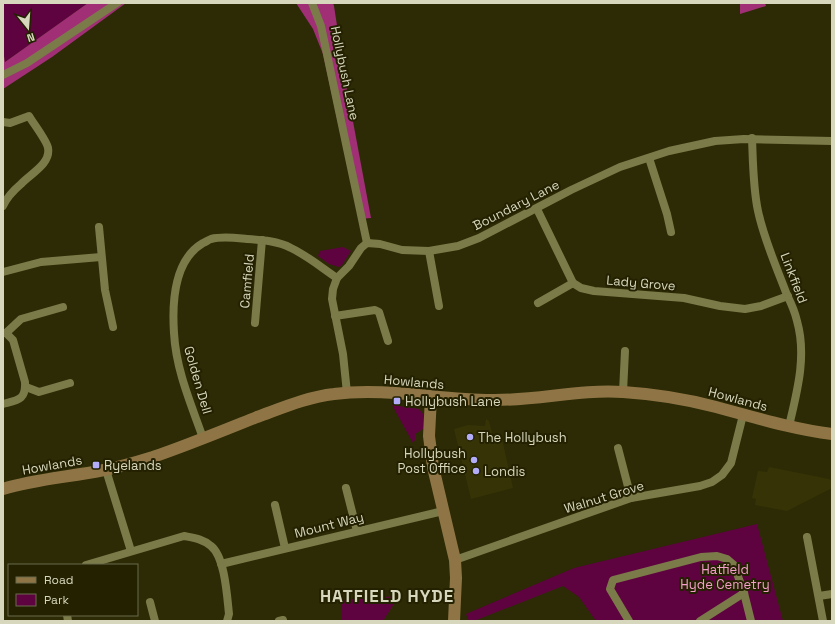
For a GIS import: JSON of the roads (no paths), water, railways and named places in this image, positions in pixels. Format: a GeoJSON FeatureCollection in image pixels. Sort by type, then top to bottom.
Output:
{"type":"FeatureCollection","features":[{"type":"Feature","properties":{"kind":"street"},"geometry":{"type":"LineString","coordinates":[[3,75],[27,63],[117,3]]}},
{"type":"Feature","properties":{"kind":"street","name":"Hollybush Lane"},"geometry":{"type":"LineString","coordinates":[[312,3],[321,26],[367,243]]}},
{"type":"Feature","properties":{"kind":"street"},"geometry":{"type":"LineString","coordinates":[[3,122],[10,123],[29,116],[48,147],[48,155],[42,165],[21,183],[6,200],[3,206]]}},
{"type":"Feature","properties":{"kind":"street","name":"Boundary Lane"},"geometry":{"type":"LineString","coordinates":[[367,243],[380,244],[402,250],[429,251],[458,246],[479,238],[620,167],[669,151],[715,141],[752,138],[832,141]]}},
{"type":"Feature","properties":{"kind":"street","name":"Linkfield"},"geometry":{"type":"LineString","coordinates":[[752,138],[755,192],[758,212],[768,246],[798,321],[801,343],[801,366],[798,391],[789,426]]}},
{"type":"Feature","properties":{"kind":"street"},"geometry":{"type":"LineString","coordinates":[[649,158],[667,214],[671,232]]}},
{"type":"Feature","properties":{"kind":"street"},"geometry":{"type":"LineString","coordinates":[[537,209],[573,283],[538,303]]}},
{"type":"Feature","properties":{"kind":"street"},"geometry":{"type":"LineString","coordinates":[[99,227],[105,290],[112,327]]}},
{"type":"Feature","properties":{"kind":"street","name":"Golden Dell"},"geometry":{"type":"LineString","coordinates":[[203,438],[181,372],[175,347],[173,315],[176,285],[183,264],[196,248],[210,239],[233,237],[272,241],[291,248],[337,278]]}},
{"type":"Feature","properties":{"kind":"street","name":"Camfield"},"geometry":{"type":"LineString","coordinates":[[255,323],[262,240]]}},
{"type":"Feature","properties":{"kind":"street"},"geometry":{"type":"LineString","coordinates":[[348,392],[343,354],[332,299],[333,289],[337,278],[349,266],[361,248],[367,243]]}},
{"type":"Feature","properties":{"kind":"street"},"geometry":{"type":"LineString","coordinates":[[429,251],[439,306]]}},
{"type":"Feature","properties":{"kind":"street"},"geometry":{"type":"LineString","coordinates":[[3,272],[41,262],[101,257]]}},
{"type":"Feature","properties":{"kind":"street","name":"Lady Grove"},"geometry":{"type":"LineString","coordinates":[[573,283],[581,288],[594,291],[684,298],[720,306],[745,309],[761,306],[788,296]]}},
{"type":"Feature","properties":{"kind":"street"},"geometry":{"type":"LineString","coordinates":[[3,404],[19,400],[25,393],[26,387],[13,340],[5,333],[21,319],[63,308]]}},
{"type":"Feature","properties":{"kind":"street"},"geometry":{"type":"LineString","coordinates":[[335,316],[375,310],[379,312],[388,341]]}},
{"type":"Feature","properties":{"kind":"street"},"geometry":{"type":"LineString","coordinates":[[623,392],[625,351]]}},
{"type":"Feature","properties":{"kind":"street"},"geometry":{"type":"LineString","coordinates":[[26,387],[39,392],[70,383]]}},
{"type":"Feature","properties":{"kind":"street","name":"Howlands"},"geometry":{"type":"LineString","coordinates":[[3,489],[34,482],[106,470],[152,457],[296,402],[348,392],[397,393],[431,397],[493,400],[587,392],[623,392],[685,400],[789,426],[832,434]]}},
{"type":"Feature","properties":{"kind":"street"},"geometry":{"type":"LineString","coordinates":[[431,397],[429,436],[433,466],[455,560],[456,578],[454,621]]}},
{"type":"Feature","properties":{"kind":"street","name":"Walnut Grove"},"geometry":{"type":"LineString","coordinates":[[455,560],[631,498],[700,486],[712,482],[722,475],[732,463],[743,415]]}},
{"type":"Feature","properties":{"kind":"street"},"geometry":{"type":"LineString","coordinates":[[618,448],[631,498]]}},
{"type":"Feature","properties":{"kind":"street"},"geometry":{"type":"LineString","coordinates":[[106,470],[131,552]]}},
{"type":"Feature","properties":{"kind":"street"},"geometry":{"type":"LineString","coordinates":[[346,488],[357,531]]}},
{"type":"Feature","properties":{"kind":"street"},"geometry":{"type":"LineString","coordinates":[[275,505],[284,548]]}},
{"type":"Feature","properties":{"kind":"street","name":"Mount Way"},"geometry":{"type":"LineString","coordinates":[[221,564],[443,511]]}},
{"type":"Feature","properties":{"kind":"street"},"geometry":{"type":"LineString","coordinates":[[89,564],[184,536],[198,538],[212,546],[218,555],[221,564],[229,614],[227,621]]}},
{"type":"Feature","properties":{"kind":"street"},"geometry":{"type":"LineString","coordinates":[[807,537],[824,621]]}},
{"type":"Feature","properties":{"kind":"street"},"geometry":{"type":"LineString","coordinates":[[629,621],[610,589],[613,580],[701,557],[717,556],[727,559],[734,565],[744,593],[751,621]]}},
{"type":"Feature","properties":{"kind":"street"},"geometry":{"type":"LineString","coordinates":[[700,621],[744,593]]}},
{"type":"Feature","properties":{"kind":"street"},"geometry":{"type":"LineString","coordinates":[[819,596],[832,594]]}},
{"type":"Feature","properties":{"kind":"street"},"geometry":{"type":"LineString","coordinates":[[150,602],[155,621]]}},
{"type":"Feature","properties":{"kind":"place","name":"Hollybush Lane"},"geometry":{"type":"Point","coordinates":[397,401]}},
{"type":"Feature","properties":{"kind":"place","name":"The Hollybush"},"geometry":{"type":"Point","coordinates":[470,437]}},
{"type":"Feature","properties":{"kind":"place","name":"Hollybush Post Office"},"geometry":{"type":"Point","coordinates":[474,460]}},
{"type":"Feature","properties":{"kind":"place","name":"Ryelands"},"geometry":{"type":"Point","coordinates":[96,465]}},
{"type":"Feature","properties":{"kind":"place","name":"Londis"},"geometry":{"type":"Point","coordinates":[476,471]}},
{"type":"Feature","properties":{"kind":"district","name":"HATFIELD HYDE"},"geometry":{"type":"Point","coordinates":[387,596]}},
{"type":"Feature","properties":{"kind":"park label","name":"Hatfield Hyde Cemetry"},"geometry":{"type":"Point","coordinates":[725,576]}}]}
